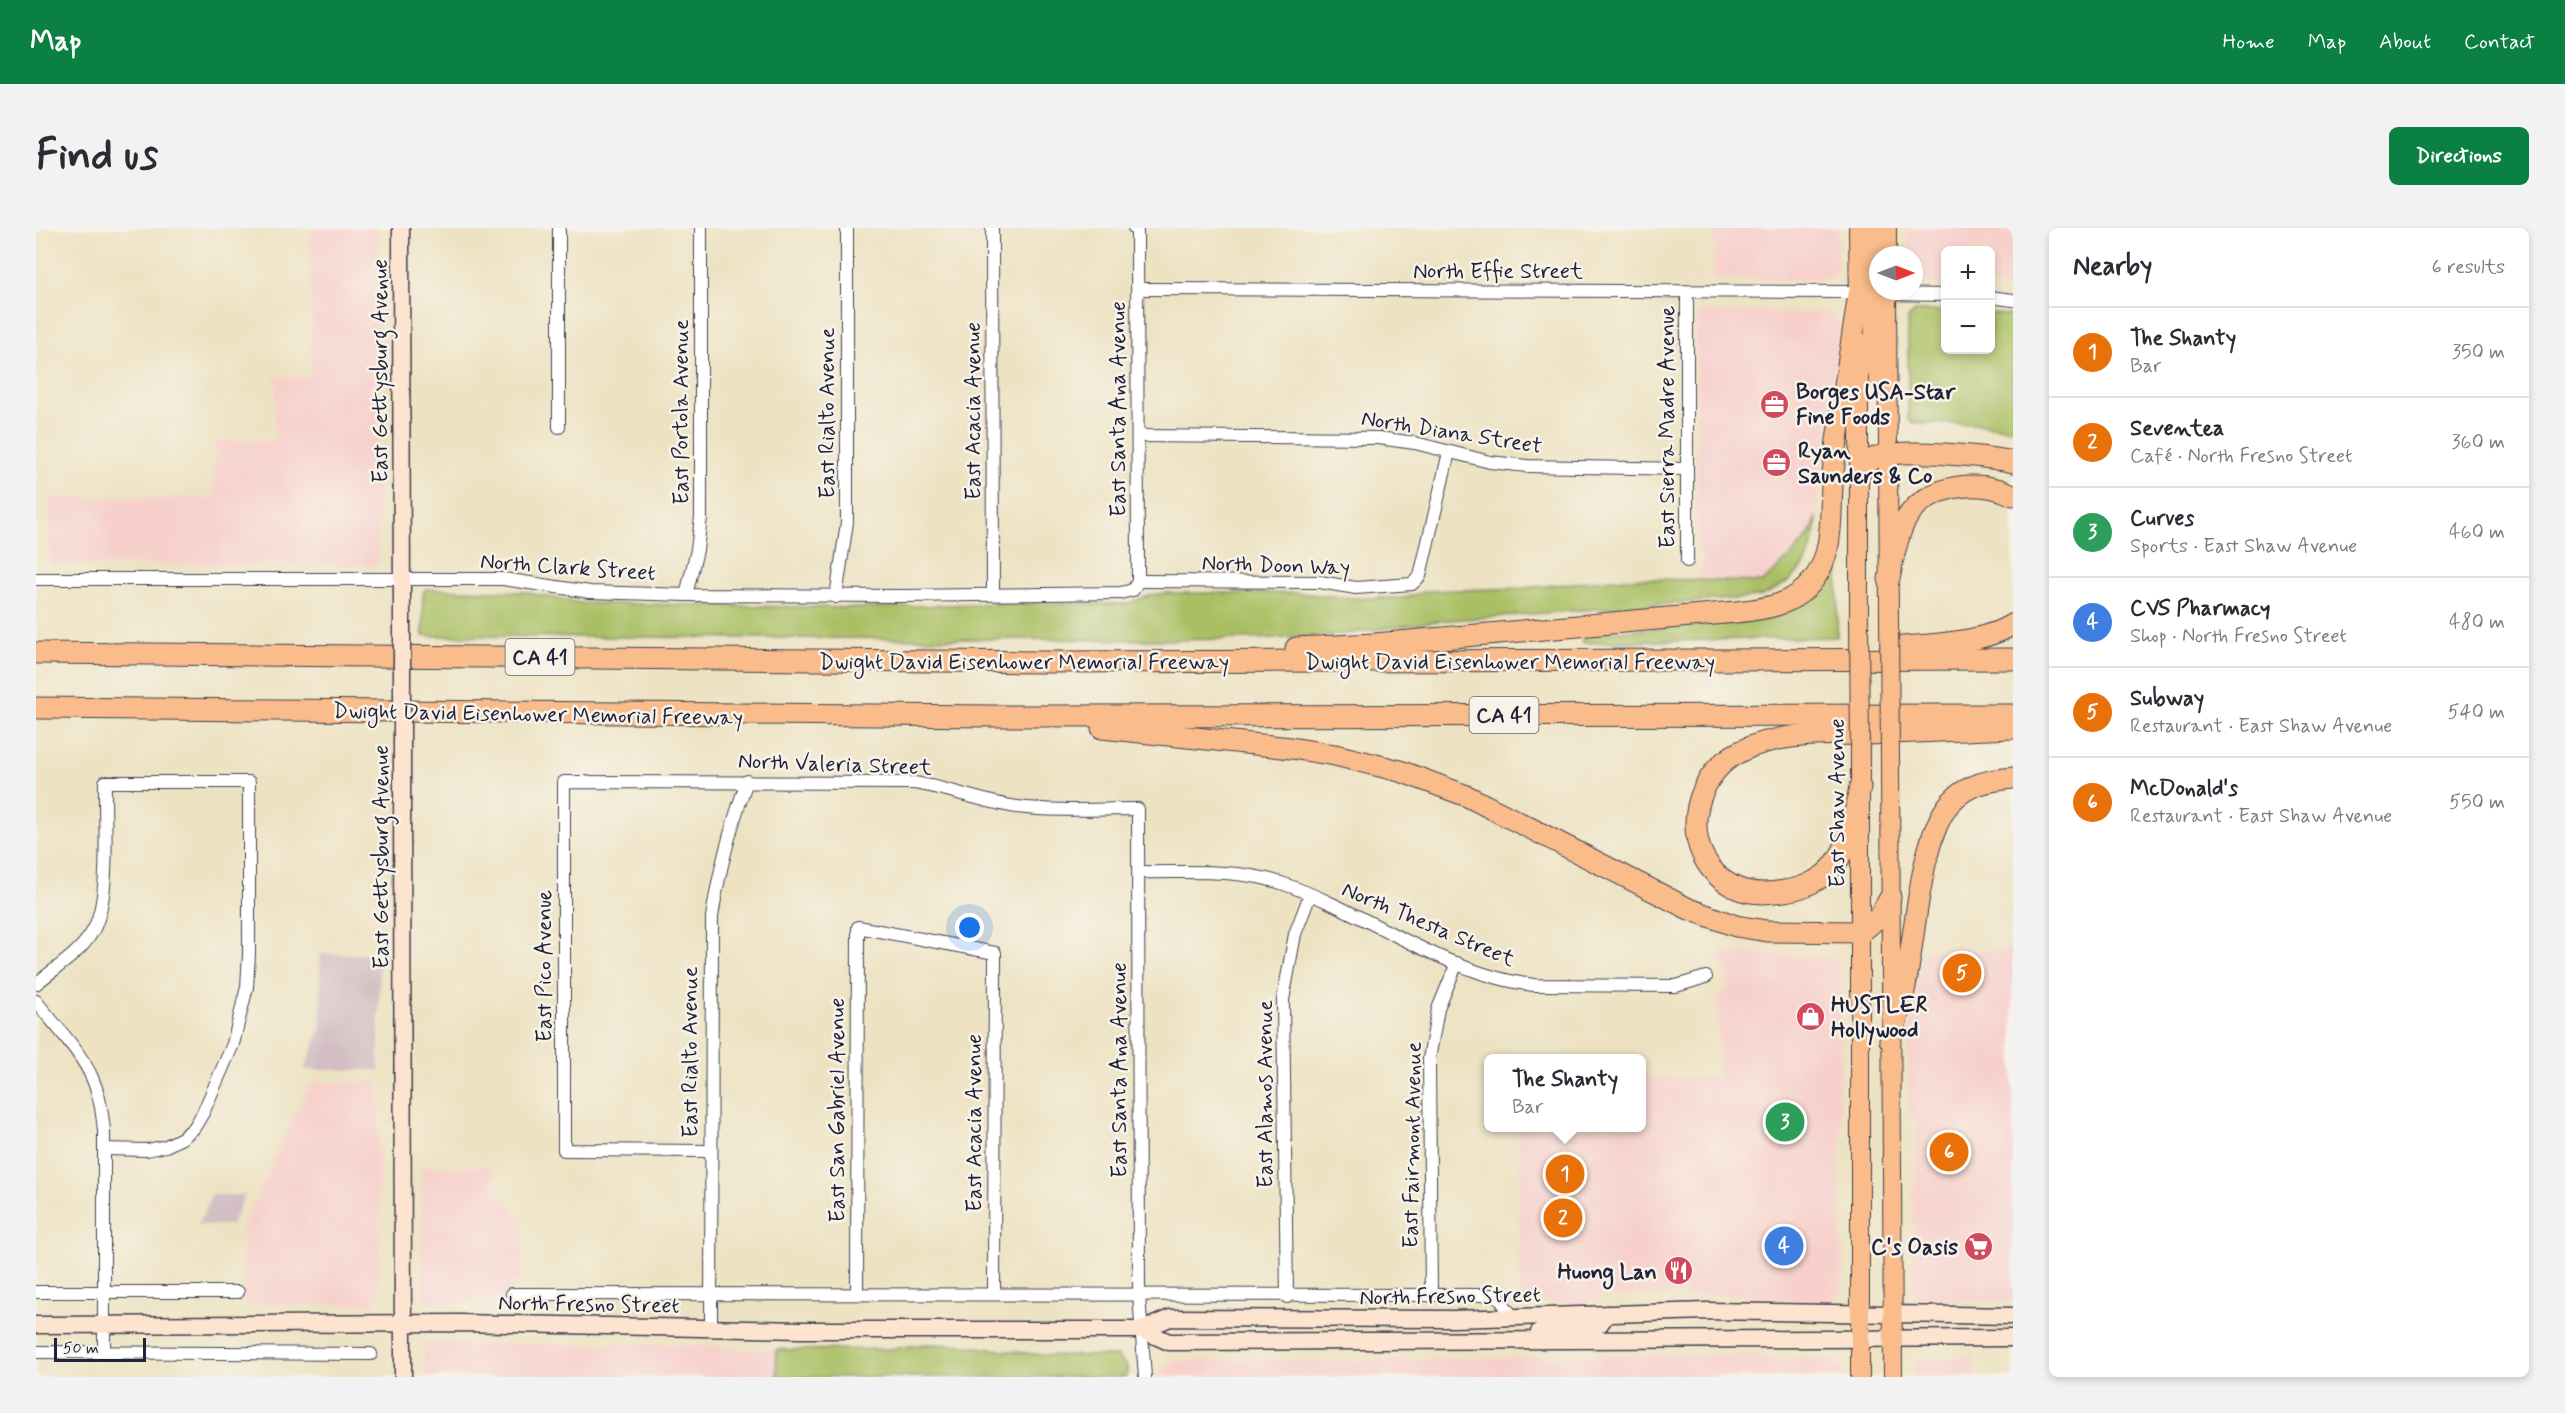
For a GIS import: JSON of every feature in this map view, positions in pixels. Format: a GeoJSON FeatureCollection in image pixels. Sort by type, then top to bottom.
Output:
{"type":"FeatureCollection","features":[{"type":"Feature","properties":{"kind":"highway"},"geometry":{"type":"LineString","coordinates":[[1044,662],[1236,649],[1375,644],[1736,612],[1779,606],[1793,599],[1814,580],[1826,553],[1833,473],[1873,300]]}},
{"type":"Feature","properties":{"kind":"highway"},"geometry":{"type":"LineString","coordinates":[[1859,477],[1868,462],[1888,455],[1971,456],[2013,462]]}},
{"type":"Feature","properties":{"kind":"highway"},"geometry":{"type":"LineString","coordinates":[[1889,579],[1900,533],[1905,521],[1921,502],[1938,493],[1967,486],[1993,487],[2013,495]]}},
{"type":"Feature","properties":{"kind":"highway"},"geometry":{"type":"LineString","coordinates":[[1522,662],[1747,650],[1901,647],[1987,636],[2013,624]]}},
{"type":"Feature","properties":{"kind":"highway","name":"Dwight David Eisenhower Memorial Freeway"},"geometry":{"type":"LineString","coordinates":[[36,653],[1044,662],[2013,659]]}},
{"type":"Feature","properties":{"kind":"highway","name":"Dwight David Eisenhower Memorial Freeway"},"geometry":{"type":"LineString","coordinates":[[36,708],[994,716],[2013,715]]}},
{"type":"Feature","properties":{"kind":"highway"},"geometry":{"type":"LineString","coordinates":[[994,716],[1291,748],[1376,765],[1422,778],[1467,796],[1680,905],[1721,922],[1767,931],[1861,932],[1879,917],[1890,898]]}},
{"type":"Feature","properties":{"kind":"highway"},"geometry":{"type":"LineString","coordinates":[[1860,787],[1854,818],[1839,856],[1828,871],[1805,886],[1771,893],[1745,891],[1724,880],[1704,855],[1696,828],[1695,814],[1701,790],[1725,759],[1742,750],[1778,740],[1824,735],[2013,728]]}},
{"type":"Feature","properties":{"kind":"highway"},"geometry":{"type":"LineString","coordinates":[[1890,1040],[1904,992],[1935,829],[1951,801],[1968,789],[1990,781],[2013,778]]}},
{"type":"Feature","properties":{"kind":"main road","name":"East Gettysburg Avenue"},"geometry":{"type":"LineString","coordinates":[[401,228],[403,1377]]}},
{"type":"Feature","properties":{"kind":"main road","name":"East Shaw Avenue"},"geometry":{"type":"LineString","coordinates":[[1858,228],[1869,269]]}},
{"type":"Feature","properties":{"kind":"main road"},"geometry":{"type":"LineString","coordinates":[[1873,228],[1873,246]]}},
{"type":"Feature","properties":{"kind":"main road"},"geometry":{"type":"LineString","coordinates":[[1887,228],[1887,246]]}},
{"type":"Feature","properties":{"kind":"main road"},"geometry":{"type":"LineString","coordinates":[[1869,294],[1866,295],[1873,308],[1874,348],[1888,455]]}},
{"type":"Feature","properties":{"kind":"main road","name":"East Shaw Avenue"},"geometry":{"type":"LineString","coordinates":[[1860,1377],[1859,477],[1874,300]]}},
{"type":"Feature","properties":{"kind":"main road","name":"East Shaw Avenue"},"geometry":{"type":"LineString","coordinates":[[1876,300],[1888,455],[1893,1377]]}},
{"type":"Feature","properties":{"kind":"main road","name":"North Fresno Street"},"geometry":{"type":"LineString","coordinates":[[36,1325],[403,1323],[711,1329],[1142,1330],[1170,1318],[1292,1320],[1707,1311],[2013,1316]]}},
{"type":"Feature","properties":{"kind":"main road"},"geometry":{"type":"LineString","coordinates":[[1528,1340],[1544,1329],[1600,1324],[1607,1314]]}},
{"type":"Feature","properties":{"kind":"main road","name":"North Fresno Street"},"geometry":{"type":"LineString","coordinates":[[1142,1330],[1169,1342],[2013,1338]]}},
{"type":"Feature","properties":{"kind":"street"},"geometry":{"type":"LineString","coordinates":[[559,228],[559,427]]}},
{"type":"Feature","properties":{"kind":"street","name":"East Portola Avenue"},"geometry":{"type":"LineString","coordinates":[[686,595],[697,550],[701,517],[701,228]]}},
{"type":"Feature","properties":{"kind":"street","name":"East Rialto Avenue"},"geometry":{"type":"LineString","coordinates":[[836,597],[847,522],[847,228]]}},
{"type":"Feature","properties":{"kind":"street","name":"East Acacia Avenue"},"geometry":{"type":"LineString","coordinates":[[992,228],[993,593]]}},
{"type":"Feature","properties":{"kind":"street","name":"East Santa Ana Avenue"},"geometry":{"type":"LineString","coordinates":[[1134,228],[1137,232],[1138,289],[1136,586]]}},
{"type":"Feature","properties":{"kind":"street","name":"North Effie Street"},"geometry":{"type":"LineString","coordinates":[[1138,289],[1869,292]]}},
{"type":"Feature","properties":{"kind":"street","name":"East Sierra Madre Avenue"},"geometry":{"type":"LineString","coordinates":[[1687,292],[1687,561]]}},
{"type":"Feature","properties":{"kind":"street","name":"North Effie Street"},"geometry":{"type":"LineString","coordinates":[[1923,294],[1941,295]]}},
{"type":"Feature","properties":{"kind":"street"},"geometry":{"type":"LineString","coordinates":[[1995,298],[2013,300]]}},
{"type":"Feature","properties":{"kind":"street","name":"North Diana Street"},"geometry":{"type":"LineString","coordinates":[[1138,436],[1378,438],[1491,462],[1546,468],[1687,468]]}},
{"type":"Feature","properties":{"kind":"street","name":"North Doon Way"},"geometry":{"type":"LineString","coordinates":[[1136,586],[1320,582],[1356,588],[1412,584],[1420,576],[1449,452]]}},
{"type":"Feature","properties":{"kind":"street","name":"North Clark Street"},"geometry":{"type":"LineString","coordinates":[[36,579],[503,579],[590,592],[836,597],[1119,593],[1136,586]]}},
{"type":"Feature","properties":{"kind":"street","name":"East Rialto Avenue"},"geometry":{"type":"LineString","coordinates":[[711,1329],[712,917],[727,838],[747,781]]}},
{"type":"Feature","properties":{"kind":"street"},"geometry":{"type":"LineString","coordinates":[[36,984],[76,952],[92,933],[101,910],[104,888],[105,782],[249,782],[247,987],[233,1044],[204,1113],[194,1128],[182,1138],[166,1146],[147,1150],[104,1149]]}},
{"type":"Feature","properties":{"kind":"street","name":"North Valeria Street"},"geometry":{"type":"LineString","coordinates":[[564,782],[914,783],[943,787],[1016,807],[1138,809]]}},
{"type":"Feature","properties":{"kind":"street","name":"East Pico Avenue"},"geometry":{"type":"LineString","coordinates":[[564,782],[564,1150],[710,1151]]}},
{"type":"Feature","properties":{"kind":"street","name":"East Santa Ana Avenue"},"geometry":{"type":"LineString","coordinates":[[1138,809],[1139,1295],[1145,1377]]}},
{"type":"Feature","properties":{"kind":"street","name":"North Thesta Street"},"geometry":{"type":"LineString","coordinates":[[1139,872],[1228,873],[1254,876],[1284,884],[1457,963],[1491,976],[1534,985],[1676,986],[1706,977]]}},
{"type":"Feature","properties":{"kind":"street","name":"East Alamos Avenue"},"geometry":{"type":"LineString","coordinates":[[1287,1297],[1283,1000],[1295,934],[1310,895]]}},
{"type":"Feature","properties":{"kind":"street","name":"East San Gabriel Avenue"},"geometry":{"type":"LineString","coordinates":[[856,1294],[858,927],[995,953]]}},
{"type":"Feature","properties":{"kind":"street","name":"East Acacia Avenue"},"geometry":{"type":"LineString","coordinates":[[994,1294],[995,953]]}},
{"type":"Feature","properties":{"kind":"street","name":"East Fairmont Avenue"},"geometry":{"type":"LineString","coordinates":[[1431,1296],[1429,1059],[1438,1009],[1457,963]]}},
{"type":"Feature","properties":{"kind":"street"},"geometry":{"type":"LineString","coordinates":[[36,1001],[79,1056],[93,1079],[101,1104],[104,1149],[104,1352]]}},
{"type":"Feature","properties":{"kind":"street"},"geometry":{"type":"LineString","coordinates":[[36,1292],[238,1292]]}},
{"type":"Feature","properties":{"kind":"street"},"geometry":{"type":"LineString","coordinates":[[512,1294],[994,1294],[1287,1297],[1497,1295],[1513,1317]]}},
{"type":"Feature","properties":{"kind":"street"},"geometry":{"type":"LineString","coordinates":[[36,1352],[371,1354]]}},
{"type":"Feature","properties":{"kind":"shaded area"},"geometry":{"type":"Polygon","coordinates":[[[311,228],[378,228],[378,560],[376,565],[50,564],[50,498],[215,498],[215,441],[275,441],[275,377],[311,377],[311,228]]]}},
{"type":"Feature","properties":{"kind":"shaded area"},"geometry":{"type":"Polygon","coordinates":[[[1714,228],[1838,228],[1838,270],[1830,279],[1714,279],[1714,228]]]}},
{"type":"Feature","properties":{"kind":"shaded area"},"geometry":{"type":"Polygon","coordinates":[[[1907,228],[2013,228],[2013,289],[1995,287],[1995,246],[1941,246],[1941,284],[1923,284],[1923,246],[1907,246],[1907,228]]]}},
{"type":"Feature","properties":{"kind":"shaded area"},"geometry":{"type":"Polygon","coordinates":[[[1704,312],[1830,312],[1839,321],[1839,339],[1815,524],[1806,539],[1763,582],[1697,579],[1702,568],[1702,555],[1697,549],[1696,320],[1704,312]]]}},
{"type":"Feature","properties":{"kind":"shaded area"},"geometry":{"type":"Polygon","coordinates":[[[1924,950],[2013,950],[2013,1301],[1922,1300],[1913,1291],[1911,1222],[1913,1220],[1913,1201],[1911,1195],[1917,1181],[1917,1118],[1908,1117],[1908,1034],[1924,950]]]}},
{"type":"Feature","properties":{"kind":"shaded area"},"geometry":{"type":"Polygon","coordinates":[[[1714,953],[1830,957],[1837,964],[1841,976],[1839,1179],[1841,1181],[1842,1291],[1831,1301],[1780,1301],[1768,1297],[1736,1295],[1595,1296],[1584,1304],[1553,1304],[1543,1300],[1520,1300],[1519,1132],[1646,1132],[1646,1077],[1718,1077],[1718,998],[1727,989],[1729,977],[1722,962],[1712,955],[1714,953]]]}},
{"type":"Feature","properties":{"kind":"shaded area"},"geometry":{"type":"Polygon","coordinates":[[[320,954],[379,954],[379,1070],[304,1070],[321,1029],[320,954]]]}},
{"type":"Feature","properties":{"kind":"shaded area"},"geometry":{"type":"Polygon","coordinates":[[[311,1082],[379,1082],[379,1298],[373,1304],[243,1305],[242,1228],[311,1082]]]}},
{"type":"Feature","properties":{"kind":"shaded area"},"geometry":{"type":"Polygon","coordinates":[[[422,1167],[492,1167],[492,1183],[524,1223],[522,1283],[509,1283],[509,1303],[431,1302],[422,1292],[422,1167]]]}},
{"type":"Feature","properties":{"kind":"shaded area"},"geometry":{"type":"Polygon","coordinates":[[[212,1195],[245,1195],[231,1225],[198,1225],[212,1195]]]}},
{"type":"Feature","properties":{"kind":"shaded area"},"geometry":{"type":"Polygon","coordinates":[[[428,1343],[707,1345],[742,1350],[776,1350],[777,1377],[424,1377],[424,1348],[428,1343]]]}},
{"type":"Feature","properties":{"kind":"shaded area"},"geometry":{"type":"Polygon","coordinates":[[[1974,1352],[1974,1377],[1912,1377],[1912,1368],[1923,1356],[1928,1359],[1952,1359],[1969,1357],[1974,1352]]]}},
{"type":"Feature","properties":{"kind":"shaded area"},"geometry":{"type":"Polygon","coordinates":[[[1757,1355],[1774,1360],[1805,1358],[1807,1360],[1826,1360],[1830,1358],[1842,1369],[1842,1377],[1161,1377],[1165,1366],[1174,1361],[1353,1361],[1757,1355]]]}},
{"type":"Feature","properties":{"kind":"green space"},"geometry":{"type":"Polygon","coordinates":[[[1915,311],[1941,311],[1941,354],[1995,354],[1995,314],[2013,316],[2013,429],[1978,424],[1913,423],[1908,418],[1908,319],[1915,311]]]}},
{"type":"Feature","properties":{"kind":"green space"},"geometry":{"type":"Polygon","coordinates":[[[1817,517],[1812,545],[1802,567],[1785,583],[1759,597],[1438,621],[1344,634],[1291,638],[1171,640],[423,636],[423,593],[426,589],[525,592],[580,603],[860,608],[1007,603],[1127,604],[1150,595],[1167,593],[1295,593],[1355,598],[1405,598],[1426,591],[1525,588],[1625,578],[1763,582],[1802,544],[1817,517]]]}},
{"type":"Feature","properties":{"kind":"green space"},"geometry":{"type":"Polygon","coordinates":[[[1839,546],[1837,637],[1582,643],[1581,634],[1764,620],[1780,615],[1793,610],[1814,596],[1829,575],[1839,546]]]}},
{"type":"Feature","properties":{"kind":"green space"},"geometry":{"type":"Polygon","coordinates":[[[926,1344],[959,1345],[1042,1355],[1117,1356],[1127,1366],[1127,1377],[777,1377],[776,1350],[890,1349],[926,1344]]]}},
{"type":"Feature","properties":{"kind":"place","name":"Borges USA-Star Fine Foods"},"geometry":{"type":"Point","coordinates":[1775,404]}},
{"type":"Feature","properties":{"kind":"place","name":"Ryan Saunders & Co"},"geometry":{"type":"Point","coordinates":[1777,463]}},
{"type":"Feature","properties":{"kind":"place","name":"Subway"},"geometry":{"type":"Point","coordinates":[1962,973]}},
{"type":"Feature","properties":{"kind":"place","name":"HUSTLER Hollywood"},"geometry":{"type":"Point","coordinates":[1810,1017]}},
{"type":"Feature","properties":{"kind":"place","name":"Curves"},"geometry":{"type":"Point","coordinates":[1785,1122]}},
{"type":"Feature","properties":{"kind":"place","name":"McDonald's"},"geometry":{"type":"Point","coordinates":[1949,1152]}},
{"type":"Feature","properties":{"kind":"place","name":"The Shanty"},"geometry":{"type":"Point","coordinates":[1565,1174]}},
{"type":"Feature","properties":{"kind":"place","name":"Seventea"},"geometry":{"type":"Point","coordinates":[1563,1218]}},
{"type":"Feature","properties":{"kind":"place","name":"CVS Pharmacy"},"geometry":{"type":"Point","coordinates":[1784,1246]}},
{"type":"Feature","properties":{"kind":"place","name":"C's Oasis"},"geometry":{"type":"Point","coordinates":[1979,1246]}},
{"type":"Feature","properties":{"kind":"place","name":"Huong Lan"},"geometry":{"type":"Point","coordinates":[1678,1271]}}]}
